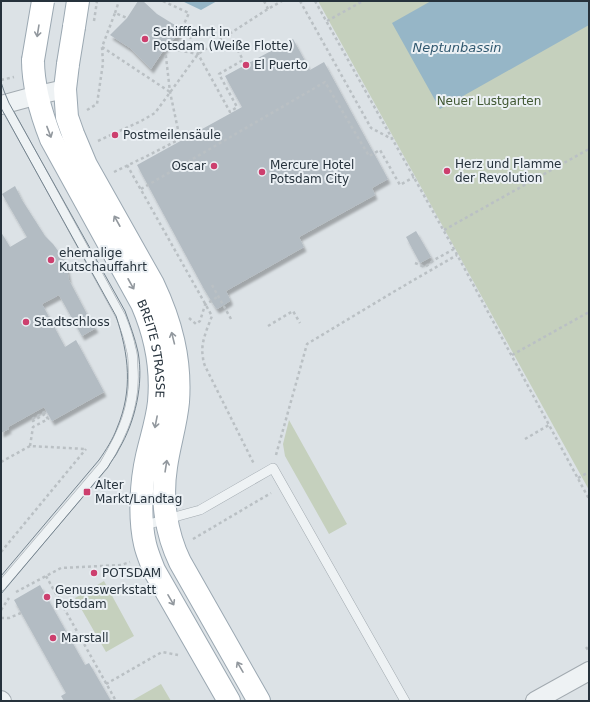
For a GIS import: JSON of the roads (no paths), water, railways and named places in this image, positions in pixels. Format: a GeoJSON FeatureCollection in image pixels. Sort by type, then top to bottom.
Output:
{"type":"FeatureCollection","features":[{"type":"Feature","properties":{"kind":"main road","name":"BREITE STRASSE"},"geometry":{"type":"LineString","coordinates":[[43,1],[33,60],[33,72],[45,123],[51,139],[142,304],[149,319],[157,353],[159,392],[156,421],[147,454],[142,487],[142,526],[144,543],[154,570],[229,701]]}},
{"type":"Feature","properties":{"kind":"main road","name":"BREITE STRASSE"},"geometry":{"type":"LineString","coordinates":[[78,1],[65,89],[68,117],[79,150],[86,165],[153,284],[166,316],[174,344],[178,372],[178,400],[165,474],[164,502],[166,519],[173,547],[180,562],[259,701]]}},
{"type":"Feature","properties":{"kind":"street"},"geometry":{"type":"LineString","coordinates":[[2,102],[65,89]]}},
{"type":"Feature","properties":{"kind":"street"},"geometry":{"type":"LineString","coordinates":[[535,701],[589,671]]}},
{"type":"Feature","properties":{"kind":"lane"},"geometry":{"type":"LineString","coordinates":[[1,586],[104,465],[122,433],[129,414],[133,393],[134,376],[132,350],[121,317],[2,102]]}},
{"type":"Feature","properties":{"kind":"lane"},"geometry":{"type":"LineString","coordinates":[[142,526],[200,510],[273,468],[405,701]]}},
{"type":"Feature","properties":{"kind":"water"},"geometry":{"type":"Polygon","coordinates":[[[182,1],[217,1],[201,10],[182,1]]]}},
{"type":"Feature","properties":{"kind":"water","name":"Neptunbassin"},"geometry":{"type":"Polygon","coordinates":[[[431,1],[589,1],[589,25],[440,109],[392,23],[431,1]]]}},
{"type":"Feature","properties":{"kind":"tram line"},"geometry":{"type":"LineString","coordinates":[[1,82],[9,103],[125,311],[134,337],[140,364],[139,390],[134,415],[125,438],[115,456],[108,467],[1,594]]}},
{"type":"Feature","properties":{"kind":"tram line"},"geometry":{"type":"LineString","coordinates":[[1,108],[116,316],[124,345],[127,372],[127,386],[122,414],[107,448],[99,460],[1,576]]}},
{"type":"Feature","properties":{"kind":"place","name":"Schifffahrt in Potsdam (Weiße Flotte)"},"geometry":{"type":"Point","coordinates":[145,39]}},
{"type":"Feature","properties":{"kind":"place","name":"El Puerto"},"geometry":{"type":"Point","coordinates":[246,65]}},
{"type":"Feature","properties":{"kind":"place","name":"Postmeilensäule"},"geometry":{"type":"Point","coordinates":[115,135]}},
{"type":"Feature","properties":{"kind":"place","name":"Oscar"},"geometry":{"type":"Point","coordinates":[214,166]}},
{"type":"Feature","properties":{"kind":"place","name":"Herz und Flamme der Revolution"},"geometry":{"type":"Point","coordinates":[447,171]}},
{"type":"Feature","properties":{"kind":"place","name":"Mercure Hotel Potsdam City"},"geometry":{"type":"Point","coordinates":[262,172]}},
{"type":"Feature","properties":{"kind":"place","name":"ehemalige Kutschauffahrt"},"geometry":{"type":"Point","coordinates":[51,260]}},
{"type":"Feature","properties":{"kind":"place","name":"Stadtschloss"},"geometry":{"type":"Point","coordinates":[26,322]}},
{"type":"Feature","properties":{"kind":"place","name":"Alter Markt/Landtag"},"geometry":{"type":"Point","coordinates":[87,492]}},
{"type":"Feature","properties":{"kind":"place","name":"POTSDAM"},"geometry":{"type":"Point","coordinates":[94,573]}},
{"type":"Feature","properties":{"kind":"place","name":"Genusswerkstatt Potsdam"},"geometry":{"type":"Point","coordinates":[47,597]}},
{"type":"Feature","properties":{"kind":"place","name":"Marstall"},"geometry":{"type":"Point","coordinates":[53,638]}},
{"type":"Feature","properties":{"kind":"park label","name":"Neuer Lustgarten"},"geometry":{"type":"Point","coordinates":[489,101]}}]}
